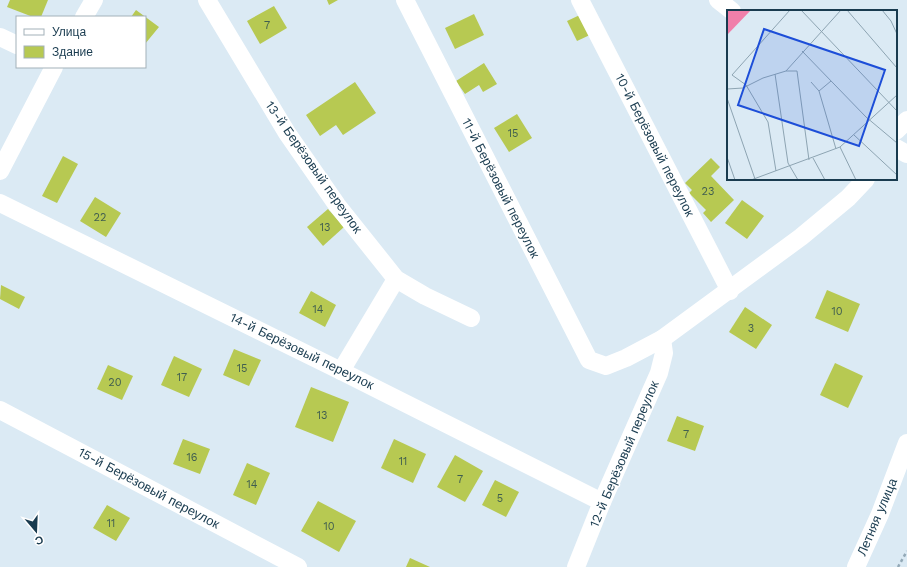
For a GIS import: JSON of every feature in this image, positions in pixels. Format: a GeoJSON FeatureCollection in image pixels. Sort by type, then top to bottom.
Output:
{"type":"FeatureCollection","features":[{"type":"Feature","properties":{"kind":"street"},"geometry":{"type":"LineString","coordinates":[[85,16],[94,0]]}},
{"type":"Feature","properties":{"kind":"street","name":"13-й Берёзовый переулок"},"geometry":{"type":"LineString","coordinates":[[207,0],[287,133],[337,204],[396,279],[425,296],[471,318]]}},
{"type":"Feature","properties":{"kind":"street","name":"11-й Берёзовый переулок"},"geometry":{"type":"LineString","coordinates":[[406,0],[589,360],[606,366],[626,358],[662,339]]}},
{"type":"Feature","properties":{"kind":"street","name":"10-й Берёзовый переулок"},"geometry":{"type":"LineString","coordinates":[[580,0],[730,291]]}},
{"type":"Feature","properties":{"kind":"street"},"geometry":{"type":"LineString","coordinates":[[718,0],[731,10]]}},
{"type":"Feature","properties":{"kind":"street"},"geometry":{"type":"LineString","coordinates":[[0,37],[16,45]]}},
{"type":"Feature","properties":{"kind":"street"},"geometry":{"type":"LineString","coordinates":[[0,171],[53,68]]}},
{"type":"Feature","properties":{"kind":"street"},"geometry":{"type":"LineString","coordinates":[[897,130],[907,120]]}},
{"type":"Feature","properties":{"kind":"street"},"geometry":{"type":"LineString","coordinates":[[897,149],[907,154]]}},
{"type":"Feature","properties":{"kind":"street"},"geometry":{"type":"LineString","coordinates":[[662,339],[730,291],[801,237],[848,198],[865,180]]}},
{"type":"Feature","properties":{"kind":"street","name":"14-й Берёзовый переулок"},"geometry":{"type":"LineString","coordinates":[[0,203],[341,371],[602,502]]}},
{"type":"Feature","properties":{"kind":"street"},"geometry":{"type":"LineString","coordinates":[[341,371],[396,279]]}},
{"type":"Feature","properties":{"kind":"street","name":"12-й Берёзовый переулок"},"geometry":{"type":"LineString","coordinates":[[576,567],[602,502],[659,373],[664,353],[662,339]]}},
{"type":"Feature","properties":{"kind":"street","name":"15-й Берёзовый переулок"},"geometry":{"type":"LineString","coordinates":[[0,410],[298,567]]}},
{"type":"Feature","properties":{"kind":"street","name":"Летняя улица"},"geometry":{"type":"LineString","coordinates":[[856,567],[880,514],[907,444]]}},
{"type":"Feature","properties":{"kind":"path"},"geometry":{"type":"LineString","coordinates":[[898,567],[907,550]]}},
{"type":"Feature","properties":{"kind":"building"},"geometry":{"type":"Polygon","coordinates":[[[10,0],[48,0],[41,16],[30,16],[7,7],[10,0]]]}},
{"type":"Feature","properties":{"kind":"building"},"geometry":{"type":"Polygon","coordinates":[[[327,0],[338,0],[329,5],[327,0]]]}},
{"type":"Feature","properties":{"kind":"building"},"geometry":{"type":"Polygon","coordinates":[[[274,6],[287,28],[260,44],[247,21],[274,6]]]}},
{"type":"Feature","properties":{"kind":"building"},"geometry":{"type":"Polygon","coordinates":[[[136,10],[144,16],[132,16],[136,10]]]}},
{"type":"Feature","properties":{"kind":"building"},"geometry":{"type":"Polygon","coordinates":[[[474,14],[484,35],[455,49],[445,28],[474,14]]]}},
{"type":"Feature","properties":{"kind":"building"},"geometry":{"type":"Polygon","coordinates":[[[582,14],[592,34],[577,41],[567,21],[582,14]]]}},
{"type":"Feature","properties":{"kind":"building"},"geometry":{"type":"Polygon","coordinates":[[[146,17],[159,27],[146,43],[146,17]]]}},
{"type":"Feature","properties":{"kind":"building"},"geometry":{"type":"Polygon","coordinates":[[[484,63],[497,84],[483,92],[479,85],[465,94],[456,81],[484,63]]]}},
{"type":"Feature","properties":{"kind":"building"},"geometry":{"type":"Polygon","coordinates":[[[355,82],[376,113],[343,135],[336,125],[320,136],[306,115],[355,82]]]}},
{"type":"Feature","properties":{"kind":"building"},"geometry":{"type":"Polygon","coordinates":[[[517,114],[532,138],[509,152],[494,128],[517,114]]]}},
{"type":"Feature","properties":{"kind":"building"},"geometry":{"type":"Polygon","coordinates":[[[63,156],[78,164],[57,203],[42,196],[63,156]]]}},
{"type":"Feature","properties":{"kind":"building"},"geometry":{"type":"Polygon","coordinates":[[[711,158],[720,167],[711,176],[734,200],[711,222],[703,213],[706,210],[689,193],[692,190],[685,183],[711,158]]]}},
{"type":"Feature","properties":{"kind":"building"},"geometry":{"type":"Polygon","coordinates":[[[95,197],[121,213],[106,237],[80,221],[95,197]]]}},
{"type":"Feature","properties":{"kind":"building"},"geometry":{"type":"Polygon","coordinates":[[[742,200],[764,216],[747,239],[725,223],[742,200]]]}},
{"type":"Feature","properties":{"kind":"building"},"geometry":{"type":"Polygon","coordinates":[[[328,209],[344,227],[323,246],[307,227],[328,209]]]}},
{"type":"Feature","properties":{"kind":"building"},"geometry":{"type":"Polygon","coordinates":[[[1,285],[25,297],[19,309],[0,299],[1,285]]]}},
{"type":"Feature","properties":{"kind":"building"},"geometry":{"type":"Polygon","coordinates":[[[827,290],[860,304],[848,332],[815,318],[827,290]]]}},
{"type":"Feature","properties":{"kind":"building"},"geometry":{"type":"Polygon","coordinates":[[[311,291],[336,305],[325,327],[299,313],[311,291]]]}},
{"type":"Feature","properties":{"kind":"building"},"geometry":{"type":"Polygon","coordinates":[[[745,307],[772,325],[756,349],[729,332],[745,307]]]}},
{"type":"Feature","properties":{"kind":"building"},"geometry":{"type":"Polygon","coordinates":[[[234,349],[261,360],[249,386],[223,375],[234,349]]]}},
{"type":"Feature","properties":{"kind":"building"},"geometry":{"type":"Polygon","coordinates":[[[174,356],[202,369],[189,397],[161,385],[174,356]]]}},
{"type":"Feature","properties":{"kind":"building"},"geometry":{"type":"Polygon","coordinates":[[[835,363],[863,376],[848,408],[820,395],[835,363]]]}},
{"type":"Feature","properties":{"kind":"building"},"geometry":{"type":"Polygon","coordinates":[[[108,365],[133,376],[122,400],[97,389],[108,365]]]}},
{"type":"Feature","properties":{"kind":"building"},"geometry":{"type":"Polygon","coordinates":[[[311,387],[349,402],[333,442],[295,427],[311,387]]]}},
{"type":"Feature","properties":{"kind":"building"},"geometry":{"type":"Polygon","coordinates":[[[677,416],[704,426],[695,451],[667,441],[677,416]]]}},
{"type":"Feature","properties":{"kind":"building"},"geometry":{"type":"Polygon","coordinates":[[[183,439],[210,449],[200,474],[173,464],[183,439]]]}},
{"type":"Feature","properties":{"kind":"building"},"geometry":{"type":"Polygon","coordinates":[[[394,439],[426,454],[413,483],[381,468],[394,439]]]}},
{"type":"Feature","properties":{"kind":"building"},"geometry":{"type":"Polygon","coordinates":[[[455,455],[483,471],[465,502],[437,487],[455,455]]]}},
{"type":"Feature","properties":{"kind":"building"},"geometry":{"type":"Polygon","coordinates":[[[247,463],[270,473],[256,505],[233,495],[247,463]]]}},
{"type":"Feature","properties":{"kind":"building"},"geometry":{"type":"Polygon","coordinates":[[[495,480],[519,492],[506,517],[482,505],[495,480]]]}},
{"type":"Feature","properties":{"kind":"building"},"geometry":{"type":"Polygon","coordinates":[[[318,501],[356,521],[339,552],[301,531],[318,501]]]}},
{"type":"Feature","properties":{"kind":"building"},"geometry":{"type":"Polygon","coordinates":[[[107,505],[130,518],[116,541],[93,528],[107,505]]]}},
{"type":"Feature","properties":{"kind":"building"},"geometry":{"type":"Polygon","coordinates":[[[410,558],[430,567],[406,567],[410,558]]]}}]}
